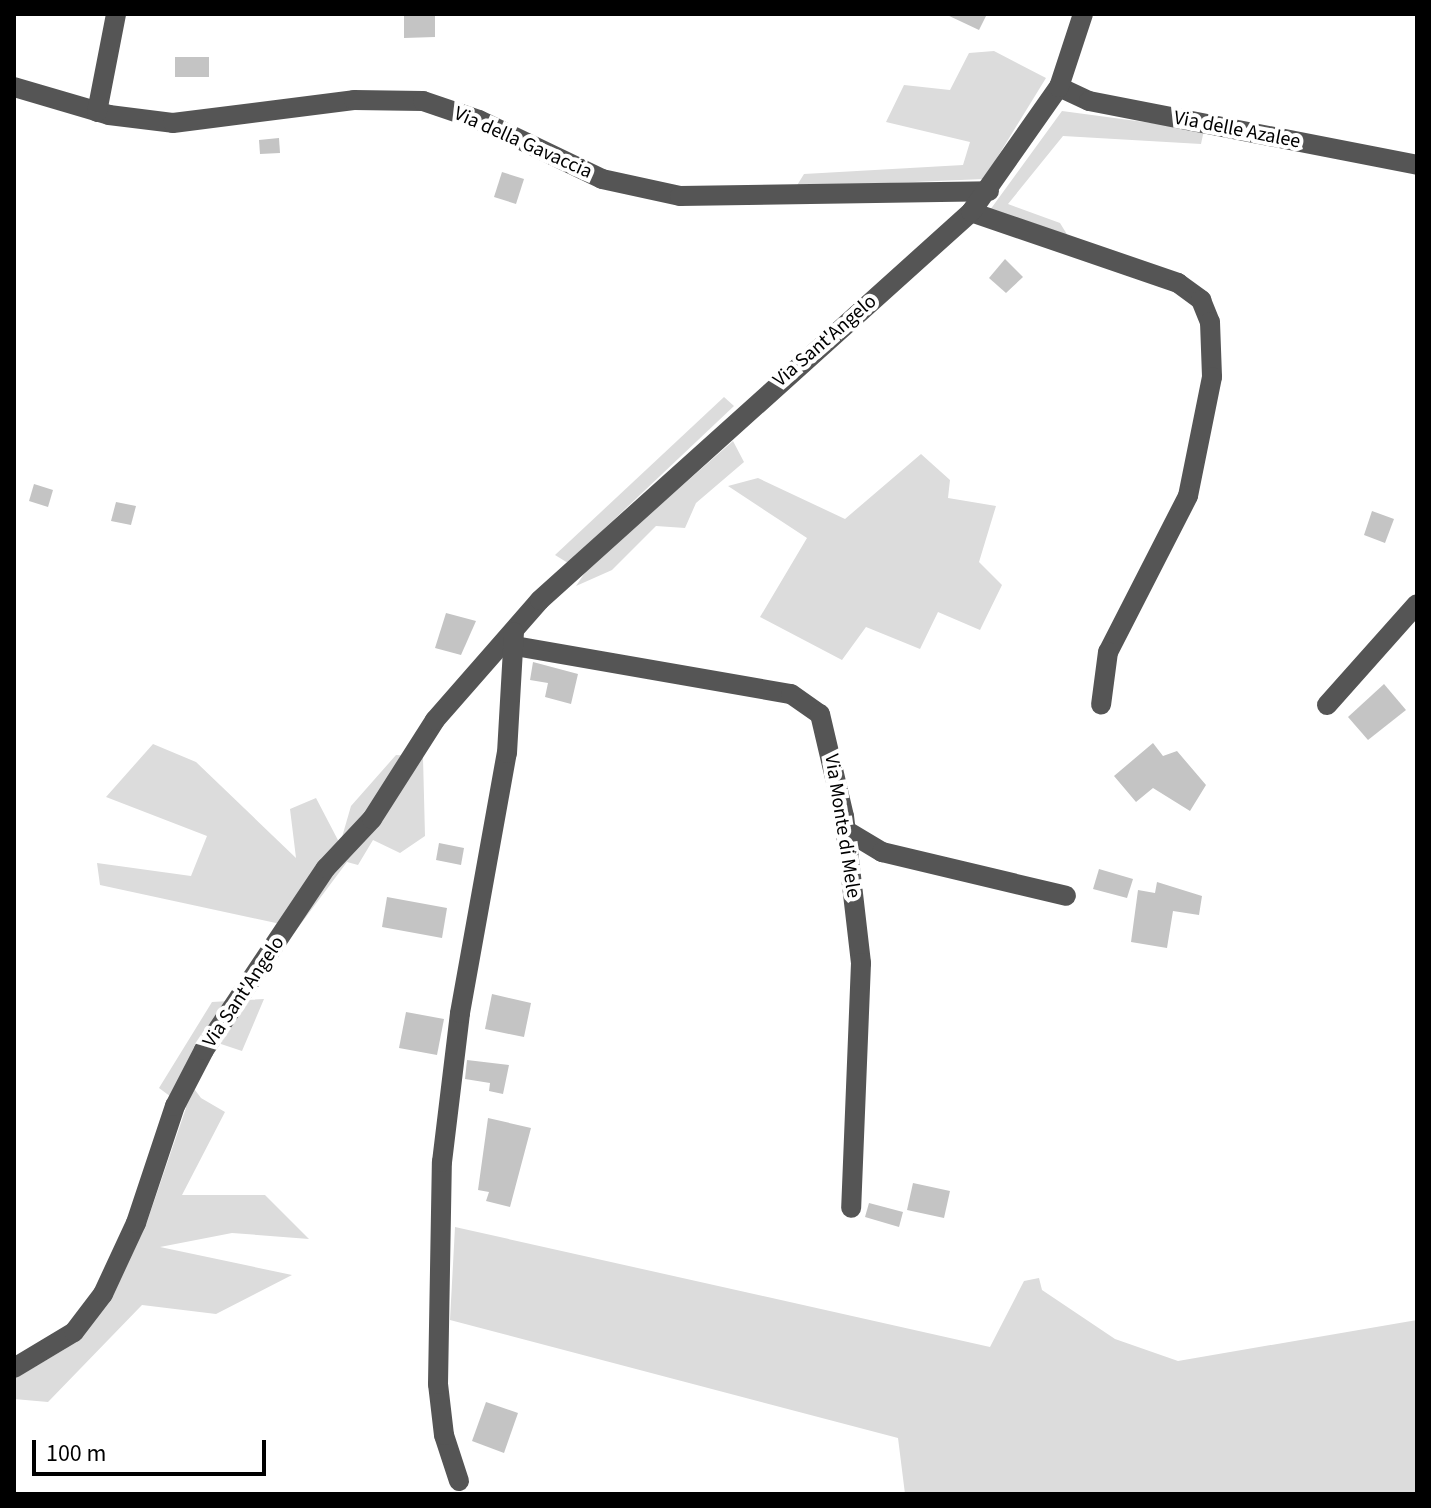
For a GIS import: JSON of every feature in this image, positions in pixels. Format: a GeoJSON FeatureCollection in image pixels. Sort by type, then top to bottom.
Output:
{"type":"FeatureCollection","features":[{"type":"Feature","properties":{"kind":"street"},"geometry":{"type":"LineString","coordinates":[[97,112],[116,14]]}},
{"type":"Feature","properties":{"kind":"street","name":"Via Sant'Angelo"},"geometry":{"type":"LineString","coordinates":[[14,1368],[74,1332],[90,1314],[136,1223],[159,1144],[204,1050],[326,868],[372,819],[435,720],[515,639],[540,600],[793,367],[971,212],[989,191],[1059,87],[1083,14]]}},
{"type":"Feature","properties":{"kind":"street","name":"Via della Gavaccia"},"geometry":{"type":"LineString","coordinates":[[14,87],[97,112],[186,123],[354,100],[409,100],[465,115],[602,179],[646,192],[720,198],[900,189],[989,191]]}},
{"type":"Feature","properties":{"kind":"street","name":"Via delle Azalee"},"geometry":{"type":"LineString","coordinates":[[1059,87],[1089,101],[1417,165]]}},
{"type":"Feature","properties":{"kind":"street"},"geometry":{"type":"LineString","coordinates":[[971,212],[1178,283],[1201,300],[1210,322],[1212,377],[1192,482],[1108,652],[1101,705]]}},
{"type":"Feature","properties":{"kind":"street"},"geometry":{"type":"LineString","coordinates":[[1327,705],[1417,604]]}},
{"type":"Feature","properties":{"kind":"street"},"geometry":{"type":"LineString","coordinates":[[459,1481],[444,1435],[438,1384],[442,1162],[460,1013],[507,753],[515,639]]}},
{"type":"Feature","properties":{"kind":"street","name":"Via Monte di Mele"},"geometry":{"type":"LineString","coordinates":[[515,639],[805,698],[824,725],[847,831],[862,1002],[851,1208]]}},
{"type":"Feature","properties":{"kind":"street"},"geometry":{"type":"LineString","coordinates":[[847,831],[882,852],[1066,896]]}},
{"type":"Feature","properties":{"kind":"shaded area"},"geometry":{"type":"Polygon","coordinates":[[[994,51],[1046,78],[984,179],[796,187],[804,174],[963,165],[970,142],[886,122],[904,85],[950,90],[969,53],[994,51]]]}},
{"type":"Feature","properties":{"kind":"shaded area"},"geometry":{"type":"Polygon","coordinates":[[[1062,111],[1204,130],[1201,144],[1063,136],[1008,204],[1060,223],[1068,236],[990,210],[1062,111]]]}},
{"type":"Feature","properties":{"kind":"shaded area"},"geometry":{"type":"Polygon","coordinates":[[[724,397],[734,406],[568,563],[555,555],[724,397]]]}},
{"type":"Feature","properties":{"kind":"shaded area"},"geometry":{"type":"Polygon","coordinates":[[[733,441],[744,462],[696,503],[685,528],[656,526],[612,570],[576,586],[588,568],[733,441]]]}},
{"type":"Feature","properties":{"kind":"shaded area"},"geometry":{"type":"Polygon","coordinates":[[[921,454],[950,480],[948,498],[996,506],[979,562],[1002,585],[980,630],[938,612],[920,649],[866,627],[842,660],[760,617],[807,538],[728,486],[758,478],[845,519],[921,454]]]}},
{"type":"Feature","properties":{"kind":"shaded area"},"geometry":{"type":"Polygon","coordinates":[[[153,744],[196,762],[296,858],[290,809],[316,798],[340,844],[351,806],[396,755],[423,757],[425,836],[400,853],[373,840],[358,865],[347,862],[294,933],[276,923],[100,885],[97,863],[191,876],[207,836],[106,797],[153,744]]]}},
{"type":"Feature","properties":{"kind":"shaded area"},"geometry":{"type":"Polygon","coordinates":[[[264,999],[242,1051],[203,1038],[183,1074],[201,1098],[225,1112],[182,1195],[265,1195],[309,1239],[232,1233],[160,1247],[292,1275],[216,1314],[142,1305],[48,1402],[14,1399],[14,1379],[65,1349],[147,1222],[186,1108],[159,1088],[212,1002],[264,999]]]}},
{"type":"Feature","properties":{"kind":"shaded area"},"geometry":{"type":"Polygon","coordinates":[[[455,1227],[990,1347],[1024,1281],[1039,1278],[1042,1290],[1115,1339],[1178,1361],[1417,1320],[1417,1494],[905,1494],[898,1438],[450,1320],[455,1227]]]}},
{"type":"Feature","properties":{"kind":"building"},"geometry":{"type":"Polygon","coordinates":[[[404,14],[435,14],[435,37],[404,38],[404,14]]]}},
{"type":"Feature","properties":{"kind":"building"},"geometry":{"type":"Polygon","coordinates":[[[945,14],[987,14],[979,30],[945,14]]]}},
{"type":"Feature","properties":{"kind":"building"},"geometry":{"type":"Polygon","coordinates":[[[175,57],[209,57],[209,77],[175,77],[175,57]]]}},
{"type":"Feature","properties":{"kind":"building"},"geometry":{"type":"Polygon","coordinates":[[[279,138],[280,153],[260,154],[259,140],[279,138]]]}},
{"type":"Feature","properties":{"kind":"building"},"geometry":{"type":"Polygon","coordinates":[[[502,172],[524,179],[516,204],[494,197],[502,172]]]}},
{"type":"Feature","properties":{"kind":"building"},"geometry":{"type":"Polygon","coordinates":[[[1005,259],[1023,277],[1006,293],[989,278],[1005,259]]]}},
{"type":"Feature","properties":{"kind":"building"},"geometry":{"type":"Polygon","coordinates":[[[34,484],[53,490],[48,507],[29,501],[34,484]]]}},
{"type":"Feature","properties":{"kind":"building"},"geometry":{"type":"Polygon","coordinates":[[[116,502],[136,506],[131,525],[111,521],[116,502]]]}},
{"type":"Feature","properties":{"kind":"building"},"geometry":{"type":"Polygon","coordinates":[[[1372,511],[1394,519],[1385,543],[1364,535],[1372,511]]]}},
{"type":"Feature","properties":{"kind":"building"},"geometry":{"type":"Polygon","coordinates":[[[446,613],[476,621],[461,655],[435,648],[446,613]]]}},
{"type":"Feature","properties":{"kind":"building"},"geometry":{"type":"Polygon","coordinates":[[[533,662],[578,674],[571,704],[545,697],[548,683],[530,680],[533,662]]]}},
{"type":"Feature","properties":{"kind":"building"},"geometry":{"type":"Polygon","coordinates":[[[1384,684],[1406,710],[1368,740],[1348,717],[1384,684]]]}},
{"type":"Feature","properties":{"kind":"building"},"geometry":{"type":"Polygon","coordinates":[[[1153,743],[1163,756],[1177,751],[1206,785],[1190,811],[1153,788],[1136,802],[1114,776],[1153,743]]]}},
{"type":"Feature","properties":{"kind":"building"},"geometry":{"type":"Polygon","coordinates":[[[439,843],[464,848],[461,865],[436,860],[439,843]]]}},
{"type":"Feature","properties":{"kind":"building"},"geometry":{"type":"Polygon","coordinates":[[[1099,869],[1133,879],[1127,898],[1093,889],[1099,869]]]}},
{"type":"Feature","properties":{"kind":"building"},"geometry":{"type":"Polygon","coordinates":[[[1157,882],[1202,896],[1199,915],[1173,911],[1167,948],[1131,942],[1138,890],[1155,893],[1157,882]]]}},
{"type":"Feature","properties":{"kind":"building"},"geometry":{"type":"Polygon","coordinates":[[[387,897],[447,908],[442,938],[382,927],[387,897]]]}},
{"type":"Feature","properties":{"kind":"building"},"geometry":{"type":"Polygon","coordinates":[[[492,994],[531,1003],[524,1037],[485,1029],[492,994]]]}},
{"type":"Feature","properties":{"kind":"building"},"geometry":{"type":"Polygon","coordinates":[[[406,1012],[444,1019],[437,1055],[399,1048],[406,1012]]]}},
{"type":"Feature","properties":{"kind":"building"},"geometry":{"type":"Polygon","coordinates":[[[467,1060],[509,1065],[503,1094],[489,1091],[490,1083],[465,1079],[467,1060]]]}},
{"type":"Feature","properties":{"kind":"building"},"geometry":{"type":"Polygon","coordinates":[[[488,1118],[531,1128],[510,1207],[486,1201],[489,1192],[478,1190],[488,1118]]]}},
{"type":"Feature","properties":{"kind":"building"},"geometry":{"type":"Polygon","coordinates":[[[913,1183],[950,1191],[944,1218],[907,1210],[913,1183]]]}},
{"type":"Feature","properties":{"kind":"building"},"geometry":{"type":"Polygon","coordinates":[[[869,1203],[903,1212],[899,1227],[865,1217],[869,1203]]]}},
{"type":"Feature","properties":{"kind":"building"},"geometry":{"type":"Polygon","coordinates":[[[486,1402],[518,1413],[504,1453],[472,1441],[486,1402]]]}}]}
